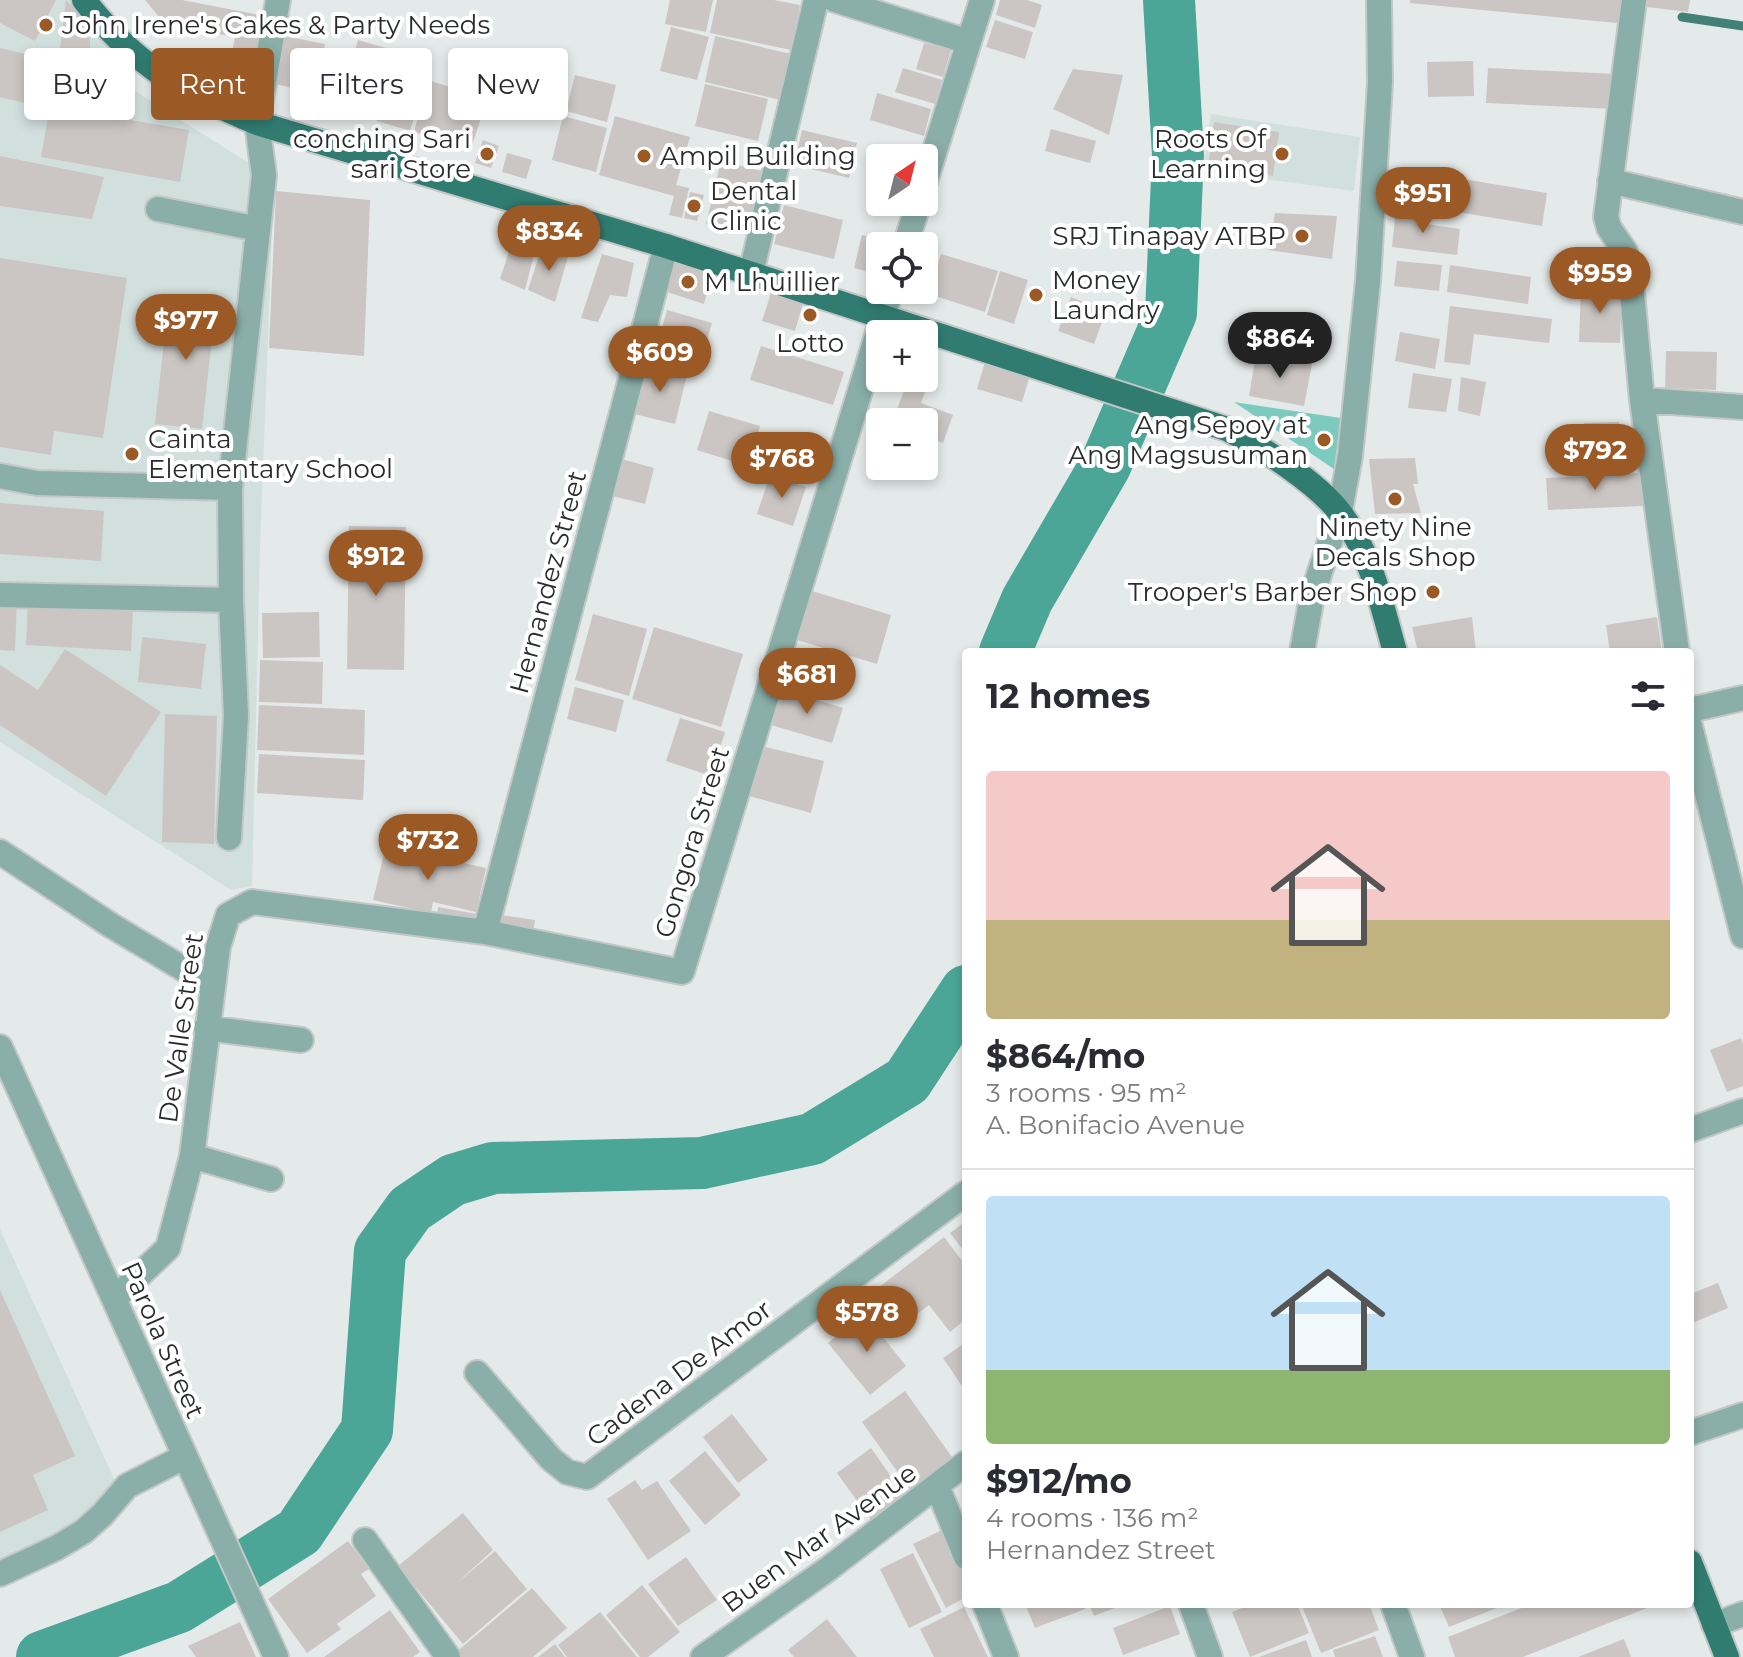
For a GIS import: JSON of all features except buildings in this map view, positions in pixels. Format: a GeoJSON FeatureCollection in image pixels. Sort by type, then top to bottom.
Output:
{"type":"FeatureCollection","features":[{"type":"Feature","properties":{"kind":"main road"},"geometry":{"type":"LineString","coordinates":[[84,0],[140,60],[201,99],[257,123],[751,273],[1160,409],[1205,421],[1256,445],[1340,511],[1372,576],[1394,648]]}},
{"type":"Feature","properties":{"kind":"main road"},"geometry":{"type":"LineString","coordinates":[[1694,1572],[1727,1657]]}},
{"type":"Feature","properties":{"kind":"street"},"geometry":{"type":"LineString","coordinates":[[229,838],[236,716],[230,488],[264,175],[257,123],[278,0]]}},
{"type":"Feature","properties":{"kind":"street"},"geometry":{"type":"LineString","coordinates":[[751,273],[816,0]]}},
{"type":"Feature","properties":{"kind":"street"},"geometry":{"type":"LineString","coordinates":[[835,0],[969,42]]}},
{"type":"Feature","properties":{"kind":"street"},"geometry":{"type":"LineString","coordinates":[[937,144],[982,0]]}},
{"type":"Feature","properties":{"kind":"street"},"geometry":{"type":"LineString","coordinates":[[1303,648],[1312,596],[1340,511],[1350,456],[1368,281],[1380,82],[1379,0]]}},
{"type":"Feature","properties":{"kind":"street"},"geometry":{"type":"LineString","coordinates":[[1634,0],[1606,217],[1609,228],[1625,251],[1630,271],[1642,400],[1676,648]]}},
{"type":"Feature","properties":{"kind":"street"},"geometry":{"type":"LineString","coordinates":[[1610,181],[1743,212]]}},
{"type":"Feature","properties":{"kind":"street"},"geometry":{"type":"LineString","coordinates":[[158,209],[258,229]]}},
{"type":"Feature","properties":{"kind":"street","name":"Hernandez Street"},"geometry":{"type":"LineString","coordinates":[[485,932],[666,246]]}},
{"type":"Feature","properties":{"kind":"street","name":"Gongora Street"},"geometry":{"type":"LineString","coordinates":[[682,972],[887,304]]}},
{"type":"Feature","properties":{"kind":"street"},"geometry":{"type":"LineString","coordinates":[[1642,400],[1743,407]]}},
{"type":"Feature","properties":{"kind":"street"},"geometry":{"type":"LineString","coordinates":[[0,476],[37,483],[230,488]]}},
{"type":"Feature","properties":{"kind":"street"},"geometry":{"type":"LineString","coordinates":[[0,595],[231,600]]}},
{"type":"Feature","properties":{"kind":"street"},"geometry":{"type":"LineString","coordinates":[[1694,709],[1743,698]]}},
{"type":"Feature","properties":{"kind":"street"},"geometry":{"type":"LineString","coordinates":[[1694,742],[1743,936]]}},
{"type":"Feature","properties":{"kind":"street"},"geometry":{"type":"LineString","coordinates":[[0,852],[112,926],[212,986]]}},
{"type":"Feature","properties":{"kind":"street","name":"De Valle Street"},"geometry":{"type":"LineString","coordinates":[[114,1299],[168,1248],[192,1156],[212,986],[218,947],[228,915],[252,902],[485,932],[682,972]]}},
{"type":"Feature","properties":{"kind":"street"},"geometry":{"type":"LineString","coordinates":[[206,1028],[301,1040]]}},
{"type":"Feature","properties":{"kind":"street","name":"Parola Street"},"geometry":{"type":"LineString","coordinates":[[0,1047],[276,1657]]}},
{"type":"Feature","properties":{"kind":"street"},"geometry":{"type":"LineString","coordinates":[[1694,1129],[1743,1111]]}},
{"type":"Feature","properties":{"kind":"street"},"geometry":{"type":"LineString","coordinates":[[192,1156],[271,1179]]}},
{"type":"Feature","properties":{"kind":"street","name":"Cadena De Amor"},"geometry":{"type":"LineString","coordinates":[[477,1373],[551,1459],[567,1472],[587,1477],[962,1196]]}},
{"type":"Feature","properties":{"kind":"street"},"geometry":{"type":"LineString","coordinates":[[1694,1432],[1743,1415]]}},
{"type":"Feature","properties":{"kind":"street"},"geometry":{"type":"LineString","coordinates":[[0,1574],[83,1532],[127,1486],[184,1457]]}},
{"type":"Feature","properties":{"kind":"street","name":"Buen Mar Avenue"},"geometry":{"type":"LineString","coordinates":[[703,1657],[828,1569],[962,1466]]}},
{"type":"Feature","properties":{"kind":"street"},"geometry":{"type":"LineString","coordinates":[[937,1486],[962,1547]]}},
{"type":"Feature","properties":{"kind":"street"},"geometry":{"type":"LineString","coordinates":[[365,1540],[448,1657]]}},
{"type":"Feature","properties":{"kind":"street"},"geometry":{"type":"LineString","coordinates":[[987,1608],[1006,1657]]}},
{"type":"Feature","properties":{"kind":"street"},"geometry":{"type":"LineString","coordinates":[[1192,1608],[1210,1657]]}},
{"type":"Feature","properties":{"kind":"street"},"geometry":{"type":"LineString","coordinates":[[1394,1608],[1412,1657]]}},
{"type":"Feature","properties":{"kind":"street"},"geometry":{"type":"LineString","coordinates":[[1714,1625],[1743,1614]]}},
{"type":"Feature","properties":{"kind":"shaded area","name":"Cainta Elementary School"},"geometry":{"type":"Polygon","coordinates":[[[0,0],[70,0],[113,48],[24,48],[24,120],[135,120],[135,91],[151,101],[151,120],[181,120],[274,179],[260,547],[252,886],[231,890],[0,742],[0,0]]]}},
{"type":"Feature","properties":{"kind":"shaded area","name":"Roots Of Learning"},"geometry":{"type":"Polygon","coordinates":[[[1211,114],[1360,137],[1354,191],[1203,171],[1211,114]]]}},
{"type":"Feature","properties":{"kind":"shaded area"},"geometry":{"type":"Polygon","coordinates":[[[0,1229],[115,1481],[57,1542],[0,1569],[0,1229]]]}},
{"type":"Feature","properties":{"kind":"green space"},"geometry":{"type":"Polygon","coordinates":[[[1234,402],[1341,418],[1334,469],[1234,402]]]}},
{"type":"Feature","properties":{"kind":"waterway"},"geometry":{"type":"LineString","coordinates":[[1007,648],[1027,600],[1105,466],[1171,313],[1178,155],[1169,0]]}},
{"type":"Feature","properties":{"kind":"waterway"},"geometry":{"type":"LineString","coordinates":[[1682,17],[1743,26]]}},
{"type":"Feature","properties":{"kind":"waterway"},"geometry":{"type":"LineString","coordinates":[[42,1657],[179,1607],[299,1532],[367,1430],[380,1251],[410,1209],[453,1180],[493,1168],[702,1163],[812,1139],[907,1081],[962,997]]}},
{"type":"Feature","properties":{"kind":"place","name":"John Irene's Cakes & Party Needs"},"geometry":{"type":"Point","coordinates":[46,25]}},
{"type":"Feature","properties":{"kind":"place","name":"conching Sari sari Store"},"geometry":{"type":"Point","coordinates":[487,154]}},
{"type":"Feature","properties":{"kind":"place","name":"Roots Of Learning"},"geometry":{"type":"Point","coordinates":[1282,154]}},
{"type":"Feature","properties":{"kind":"place","name":"Ampil Building"},"geometry":{"type":"Point","coordinates":[644,156]}},
{"type":"Feature","properties":{"kind":"place","name":"Dental Clinic"},"geometry":{"type":"Point","coordinates":[694,206]}},
{"type":"Feature","properties":{"kind":"place","name":"SRJ Tinapay ATBP"},"geometry":{"type":"Point","coordinates":[1302,236]}},
{"type":"Feature","properties":{"kind":"place","name":"M Lhuillier"},"geometry":{"type":"Point","coordinates":[688,282]}},
{"type":"Feature","properties":{"kind":"place","name":"Money Laundry"},"geometry":{"type":"Point","coordinates":[1036,295]}},
{"type":"Feature","properties":{"kind":"place","name":"Lotto"},"geometry":{"type":"Point","coordinates":[810,315]}},
{"type":"Feature","properties":{"kind":"place","name":"Ang Sepoy at Ang Magsusuman"},"geometry":{"type":"Point","coordinates":[1324,440]}},
{"type":"Feature","properties":{"kind":"place","name":"Cainta Elementary School"},"geometry":{"type":"Point","coordinates":[132,454]}},
{"type":"Feature","properties":{"kind":"place","name":"Ninety Nine Decals Shop"},"geometry":{"type":"Point","coordinates":[1395,499]}},
{"type":"Feature","properties":{"kind":"place","name":"Trooper's Barber Shop"},"geometry":{"type":"Point","coordinates":[1433,592]}}]}
